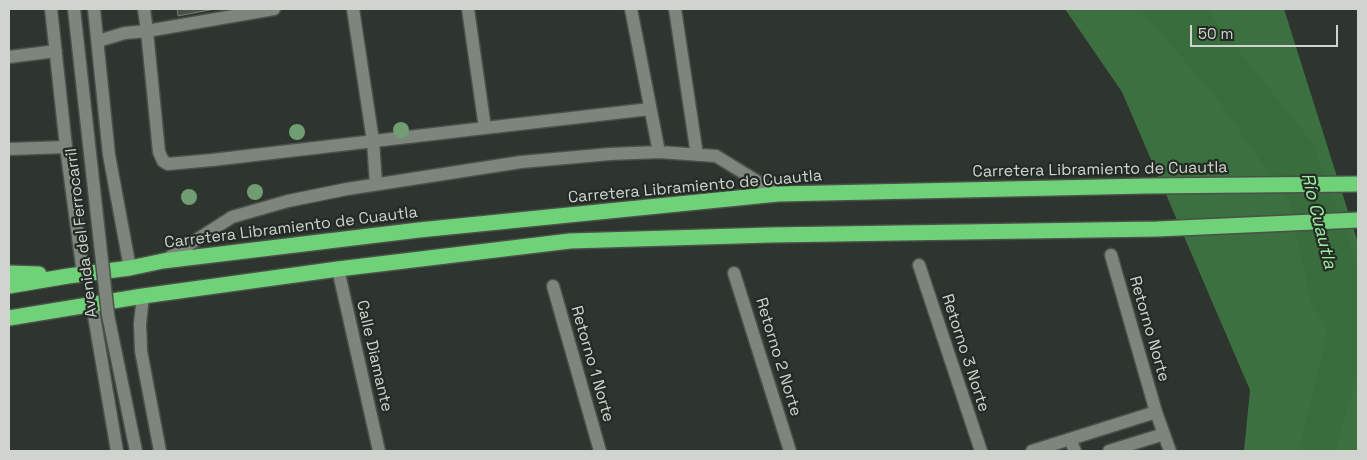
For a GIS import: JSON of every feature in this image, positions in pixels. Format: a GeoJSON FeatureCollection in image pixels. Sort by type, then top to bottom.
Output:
{"type":"FeatureCollection","features":[{"type":"Feature","properties":{"kind":"highway","name":"Carretera Libramiento de Cuautla"},"geometry":{"type":"LineString","coordinates":[[76,275],[130,268],[163,261],[419,230],[778,194],[1146,186],[1358,184]]}},
{"type":"Feature","properties":{"kind":"highway"},"geometry":{"type":"LineString","coordinates":[[9,318],[143,296],[338,269],[570,241],[770,235],[1157,228],[1358,220]]}},
{"type":"Feature","properties":{"kind":"highway"},"geometry":{"type":"LineString","coordinates":[[9,273],[76,275]]}},
{"type":"Feature","properties":{"kind":"highway"},"geometry":{"type":"LineString","coordinates":[[9,286],[76,275]]}},
{"type":"Feature","properties":{"kind":"highway"},"geometry":{"type":"LineString","coordinates":[[9,328],[92,304]]}},
{"type":"Feature","properties":{"kind":"street","name":"Avenida del Ferrocarril"},"geometry":{"type":"LineString","coordinates":[[51,9],[66,147],[76,275]]}},
{"type":"Feature","properties":{"kind":"street","name":"Avenida del Ferrocarril"},"geometry":{"type":"LineString","coordinates":[[74,9],[108,315],[136,451]]}},
{"type":"Feature","properties":{"kind":"street"},"geometry":{"type":"LineString","coordinates":[[94,9],[109,155],[130,268]]}},
{"type":"Feature","properties":{"kind":"street"},"geometry":{"type":"LineString","coordinates":[[144,9],[159,152],[163,161],[168,164],[650,110]]}},
{"type":"Feature","properties":{"kind":"street"},"geometry":{"type":"LineString","coordinates":[[98,41],[125,33],[147,31],[274,9]]}},
{"type":"Feature","properties":{"kind":"street"},"geometry":{"type":"LineString","coordinates":[[353,9],[373,141],[376,184]]}},
{"type":"Feature","properties":{"kind":"street"},"geometry":{"type":"LineString","coordinates":[[468,9],[485,128]]}},
{"type":"Feature","properties":{"kind":"street"},"geometry":{"type":"LineString","coordinates":[[631,9],[658,152]]}},
{"type":"Feature","properties":{"kind":"street"},"geometry":{"type":"LineString","coordinates":[[675,9],[697,155]]}},
{"type":"Feature","properties":{"kind":"street"},"geometry":{"type":"LineString","coordinates":[[9,58],[56,51]]}},
{"type":"Feature","properties":{"kind":"street"},"geometry":{"type":"LineString","coordinates":[[9,149],[66,147]]}},
{"type":"Feature","properties":{"kind":"street"},"geometry":{"type":"LineString","coordinates":[[163,261],[232,217],[288,201],[376,184],[521,162],[658,152],[716,156],[778,194]]}},
{"type":"Feature","properties":{"kind":"street","name":"Retorno Norte"},"geometry":{"type":"LineString","coordinates":[[1111,255],[1156,412],[1170,451]]}},
{"type":"Feature","properties":{"kind":"street","name":"Retorno 3 Norte"},"geometry":{"type":"LineString","coordinates":[[919,265],[981,451]]}},
{"type":"Feature","properties":{"kind":"street","name":"Calle Diamante"},"geometry":{"type":"LineString","coordinates":[[338,269],[379,451]]}},
{"type":"Feature","properties":{"kind":"street","name":"Retorno 2 Norte"},"geometry":{"type":"LineString","coordinates":[[734,273],[790,451]]}},
{"type":"Feature","properties":{"kind":"street","name":"Retorno 1 Norte"},"geometry":{"type":"LineString","coordinates":[[553,286],[600,451]]}},
{"type":"Feature","properties":{"kind":"street"},"geometry":{"type":"LineString","coordinates":[[143,296],[140,324],[141,351],[160,451]]}},
{"type":"Feature","properties":{"kind":"street","name":"Avenida del Ferrocarril"},"geometry":{"type":"LineString","coordinates":[[92,304],[117,451]]}},
{"type":"Feature","properties":{"kind":"street"},"geometry":{"type":"LineString","coordinates":[[1032,451],[1073,445],[1156,412]]}},
{"type":"Feature","properties":{"kind":"street"},"geometry":{"type":"LineString","coordinates":[[1109,451],[1164,434]]}},
{"type":"Feature","properties":{"kind":"shaded area"},"geometry":{"type":"Polygon","coordinates":[[[1065,9],[1284,9],[1358,243],[1358,451],[1244,451],[1250,390],[1122,92],[1065,9]]]}},
{"type":"Feature","properties":{"kind":"water","name":"Río Cuautla"},"geometry":{"type":"Polygon","coordinates":[[[1140,9],[1206,9],[1313,144],[1358,269],[1358,371],[1335,451],[1299,451],[1327,332],[1311,302],[1289,201],[1215,96],[1140,9]]]}},
{"type":"Feature","properties":{"kind":"building"},"geometry":{"type":"Polygon","coordinates":[[[177,9],[215,9],[178,16],[177,9]]]}}]}
